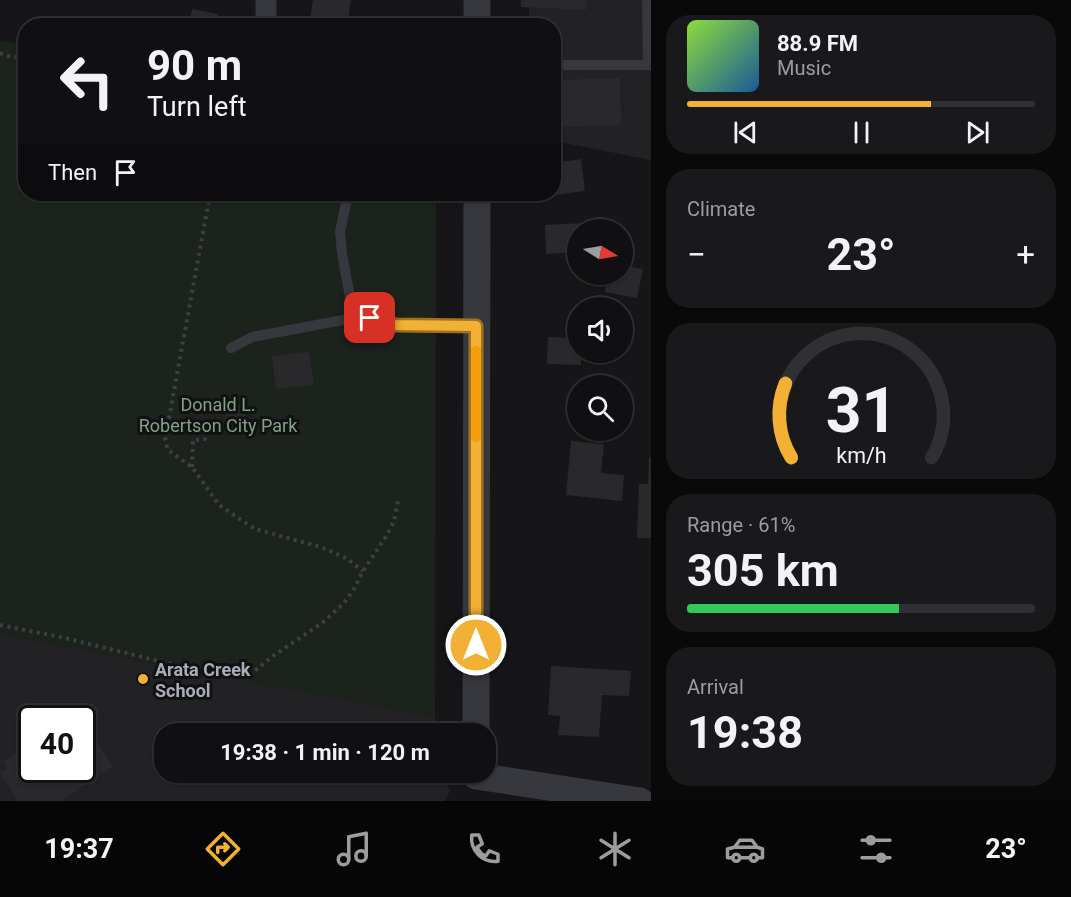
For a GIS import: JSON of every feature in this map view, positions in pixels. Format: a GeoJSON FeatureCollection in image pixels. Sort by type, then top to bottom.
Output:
{"type":"FeatureCollection","features":[{"type":"Feature","properties":{"kind":"street"},"geometry":{"type":"LineString","coordinates":[[266,0],[266,18]]}},
{"type":"Feature","properties":{"kind":"street"},"geometry":{"type":"LineString","coordinates":[[477,0],[477,18]]}},
{"type":"Feature","properties":{"kind":"street"},"geometry":{"type":"LineString","coordinates":[[476,723],[477,201]]}},
{"type":"Feature","properties":{"kind":"street"},"geometry":{"type":"LineString","coordinates":[[476,783],[640,801]]}},
{"type":"Feature","properties":{"kind":"lane"},"geometry":{"type":"LineString","coordinates":[[561,65],[649,65],[647,0]]}},
{"type":"Feature","properties":{"kind":"lane"},"geometry":{"type":"LineString","coordinates":[[345,201],[340,232],[354,318]]}},
{"type":"Feature","properties":{"kind":"lane"},"geometry":{"type":"LineString","coordinates":[[231,348],[252,337],[354,318],[370,318],[396,325],[476,326]]}},
{"type":"Feature","properties":{"kind":"path"},"geometry":{"type":"LineString","coordinates":[[0,53],[18,56]]}},
{"type":"Feature","properties":{"kind":"path"},"geometry":{"type":"LineString","coordinates":[[209,201],[165,440],[168,450],[192,467],[219,506],[255,529],[321,547],[346,558],[363,571]]}},
{"type":"Feature","properties":{"kind":"path"},"geometry":{"type":"LineString","coordinates":[[192,467],[193,440],[205,440],[209,424]]}},
{"type":"Feature","properties":{"kind":"path"},"geometry":{"type":"LineString","coordinates":[[0,626],[65,638],[175,665],[243,676],[250,675],[270,658],[322,623],[344,603],[387,536],[394,521],[398,501]]}},
{"type":"Feature","properties":{"kind":"shaded area"},"geometry":{"type":"Polygon","coordinates":[[[529,0],[651,0],[651,160],[561,142],[561,18],[529,18],[529,0]]]}},
{"type":"Feature","properties":{"kind":"shaded area"},"geometry":{"type":"Polygon","coordinates":[[[0,634],[435,717],[435,723],[154,723],[154,783],[446,783],[450,791],[445,801],[0,801],[0,634]]]}},
{"type":"Feature","properties":{"kind":"green space","name":"Donald L. Robertson City Park"},"geometry":{"type":"Polygon","coordinates":[[[0,41],[18,44],[18,201],[436,201],[435,717],[0,634],[0,41]]]}},
{"type":"Feature","properties":{"kind":"building"},"geometry":{"type":"Polygon","coordinates":[[[313,0],[351,0],[348,18],[311,18],[313,0]]]}},
{"type":"Feature","properties":{"kind":"building"},"geometry":{"type":"Polygon","coordinates":[[[521,0],[586,0],[586,10],[521,7],[521,0]]]}},
{"type":"Feature","properties":{"kind":"building"},"geometry":{"type":"Polygon","coordinates":[[[192,9],[218,14],[217,18],[190,18],[192,9]]]}},
{"type":"Feature","properties":{"kind":"building"},"geometry":{"type":"Polygon","coordinates":[[[620,78],[621,125],[561,127],[561,80],[620,78]]]}},
{"type":"Feature","properties":{"kind":"building"},"geometry":{"type":"Polygon","coordinates":[[[581,159],[585,191],[561,194],[561,162],[581,159]]]}},
{"type":"Feature","properties":{"kind":"building"},"geometry":{"type":"Polygon","coordinates":[[[567,224],[567,253],[546,254],[545,225],[567,224]]]}},
{"type":"Feature","properties":{"kind":"building"},"geometry":{"type":"Polygon","coordinates":[[[633,267],[643,269],[637,298],[605,292],[606,285],[633,285],[633,267]]]}},
{"type":"Feature","properties":{"kind":"building"},"geometry":{"type":"Polygon","coordinates":[[[548,337],[567,338],[567,363],[581,363],[581,365],[547,364],[548,337]]]}},
{"type":"Feature","properties":{"kind":"building"},"geometry":{"type":"Polygon","coordinates":[[[309,352],[314,385],[276,389],[272,356],[309,352]]]}},
{"type":"Feature","properties":{"kind":"building"},"geometry":{"type":"Polygon","coordinates":[[[227,403],[246,405],[243,434],[224,432],[227,403]]]}},
{"type":"Feature","properties":{"kind":"building"},"geometry":{"type":"Polygon","coordinates":[[[571,441],[604,444],[601,473],[624,475],[622,501],[566,495],[571,441]]]}},
{"type":"Feature","properties":{"kind":"building"},"geometry":{"type":"Polygon","coordinates":[[[649,457],[651,457],[651,538],[637,538],[639,484],[648,484],[649,457]]]}},
{"type":"Feature","properties":{"kind":"building"},"geometry":{"type":"Polygon","coordinates":[[[551,666],[631,671],[629,696],[602,695],[599,737],[558,735],[560,716],[548,715],[551,666]]]}},
{"type":"Feature","properties":{"kind":"building"},"geometry":{"type":"Polygon","coordinates":[[[96,741],[113,766],[96,777],[96,741]]]}},
{"type":"Feature","properties":{"kind":"building"},"geometry":{"type":"Polygon","coordinates":[[[18,751],[18,783],[88,783],[61,801],[18,801],[0,773],[7,768],[3,761],[18,751]]]}},
{"type":"Feature","properties":{"kind":"slow traffic"},"geometry":{"type":"LineString","coordinates":[[476,351],[476,437]]}},
{"type":"Feature","properties":{"kind":"place","name":"Arata Creek School"},"geometry":{"type":"Point","coordinates":[143,679]}},
{"type":"Feature","properties":{"kind":"route"},"geometry":{"type":"LineString","coordinates":[[370,318],[396,325],[476,326],[476,645]]}}]}
